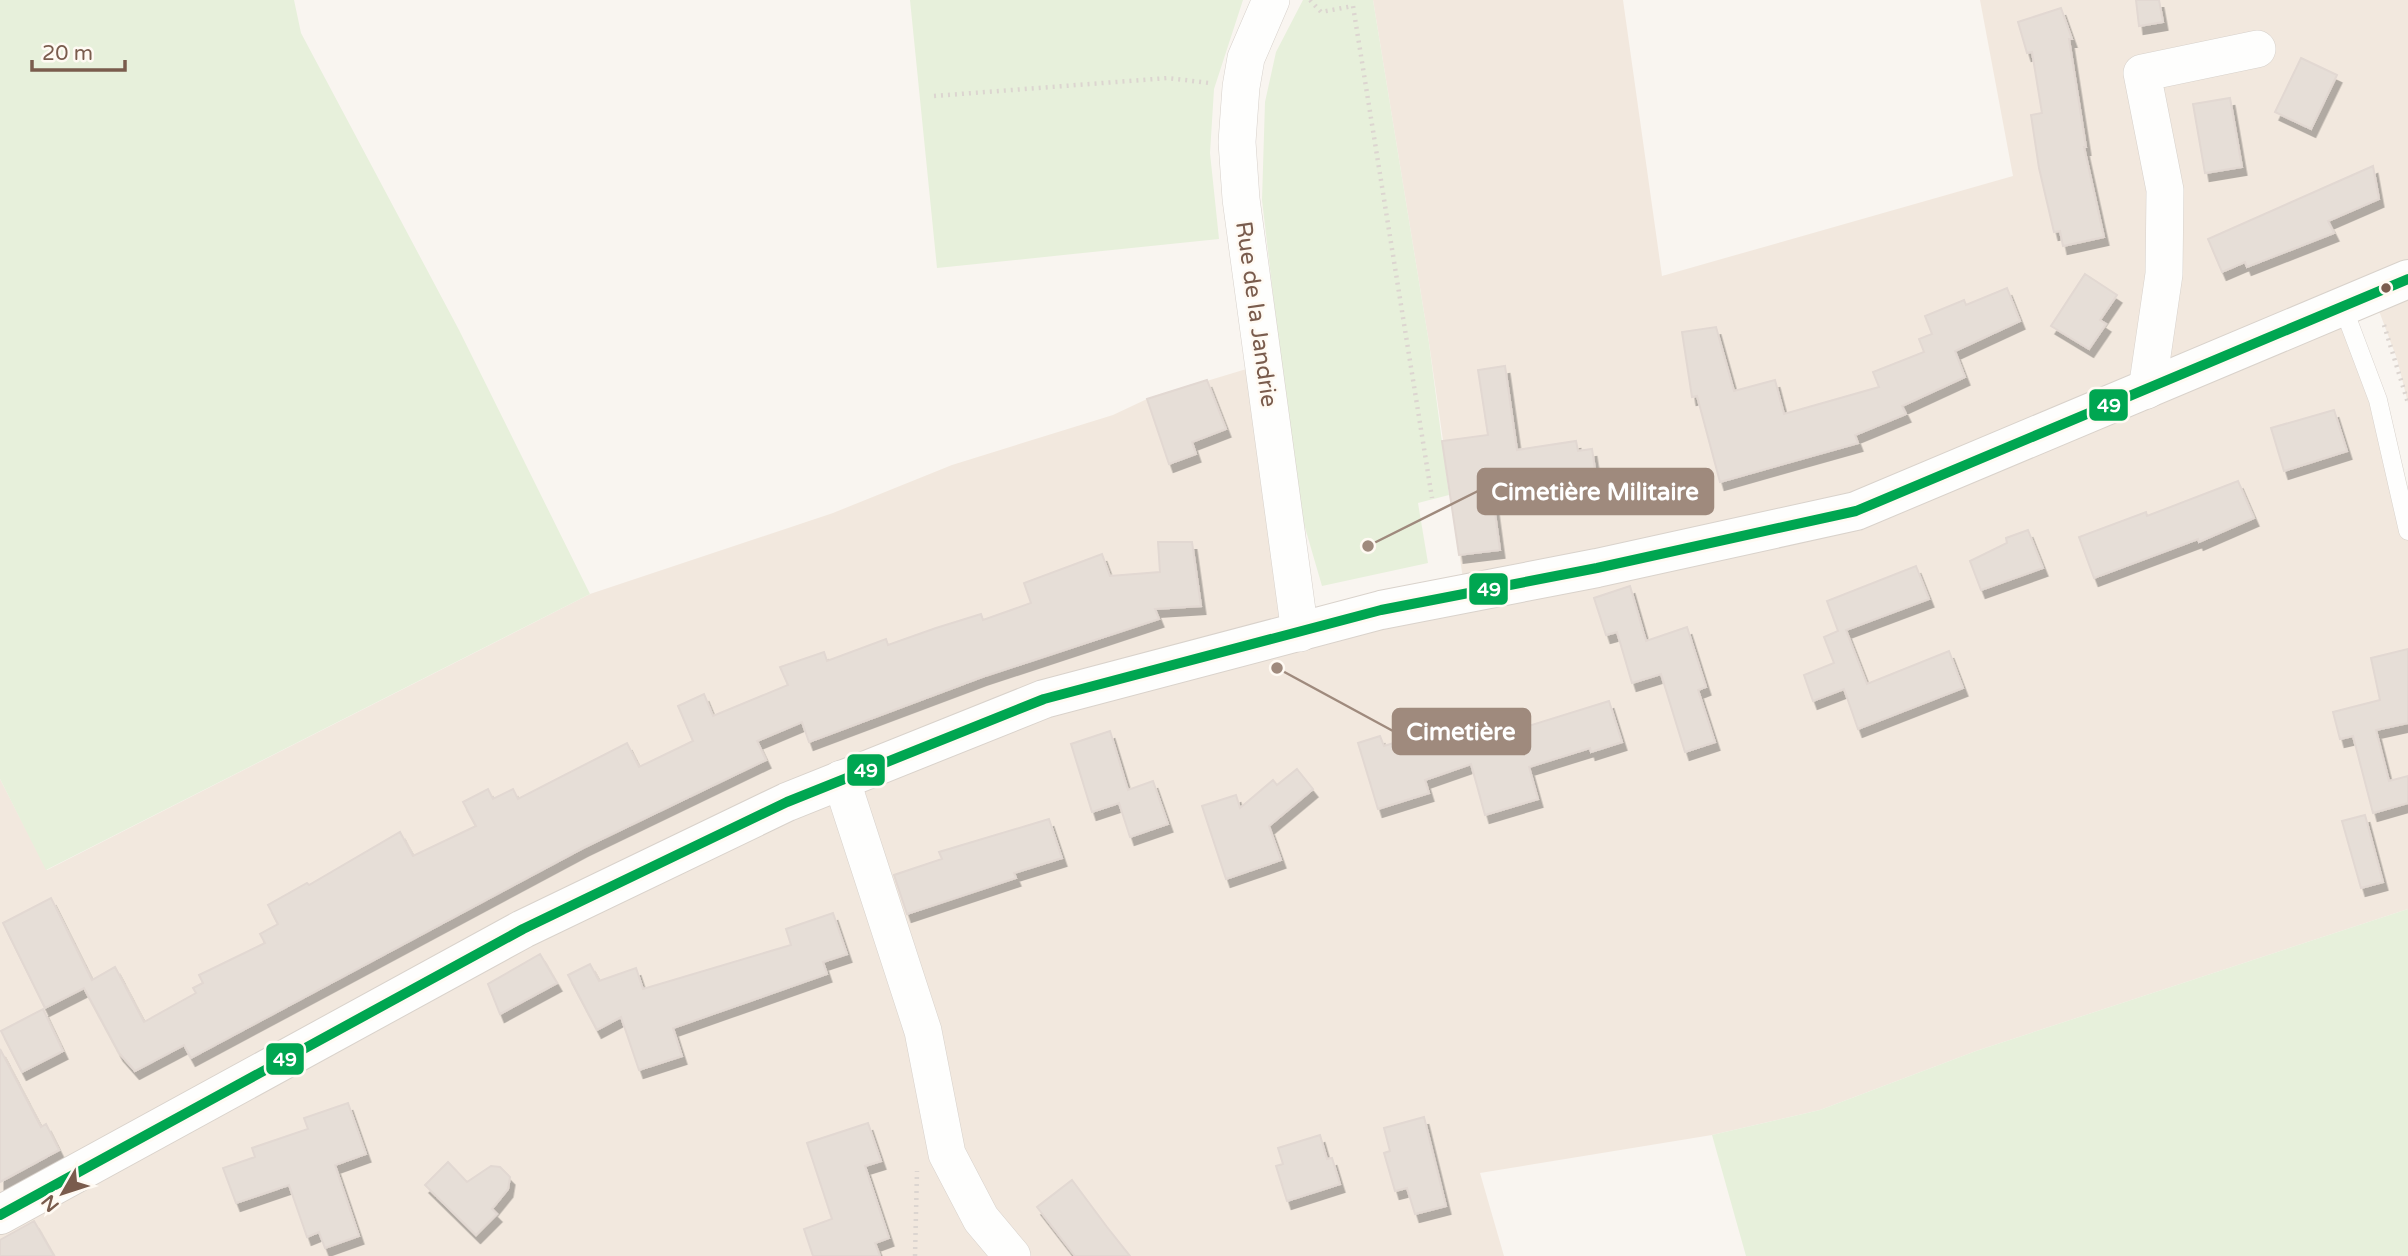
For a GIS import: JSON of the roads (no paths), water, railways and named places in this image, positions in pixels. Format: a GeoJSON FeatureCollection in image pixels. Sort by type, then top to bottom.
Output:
{"type":"FeatureCollection","features":[{"type":"Feature","properties":{"kind":"street","name":"Rue de la Jandrie"},"geometry":{"type":"LineString","coordinates":[[1271,0],[1246,58],[1237,142],[1241,199],[1300,633]]}},
{"type":"Feature","properties":{"kind":"street"},"geometry":{"type":"LineString","coordinates":[[2147,390],[2164,274],[2165,190],[2141,73],[2257,49]]}},
{"type":"Feature","properties":{"kind":"street"},"geometry":{"type":"LineString","coordinates":[[0,1215],[523,929],[787,802],[1044,699],[1381,610],[1597,568],[1856,511],[2408,279]]}},
{"type":"Feature","properties":{"kind":"street"},"geometry":{"type":"LineString","coordinates":[[841,779],[923,1031],[947,1154],[981,1219],[1012,1256]]}},
{"type":"Feature","properties":{"kind":"lane"},"geometry":{"type":"LineString","coordinates":[[2358,301],[2408,531]]}},
{"type":"Feature","properties":{"kind":"place","name":"Cimetière Militaire"},"geometry":{"type":"Point","coordinates":[1368,546]}},
{"type":"Feature","properties":{"kind":"place","name":"Cimetière"},"geometry":{"type":"Point","coordinates":[1277,668]}}]}
